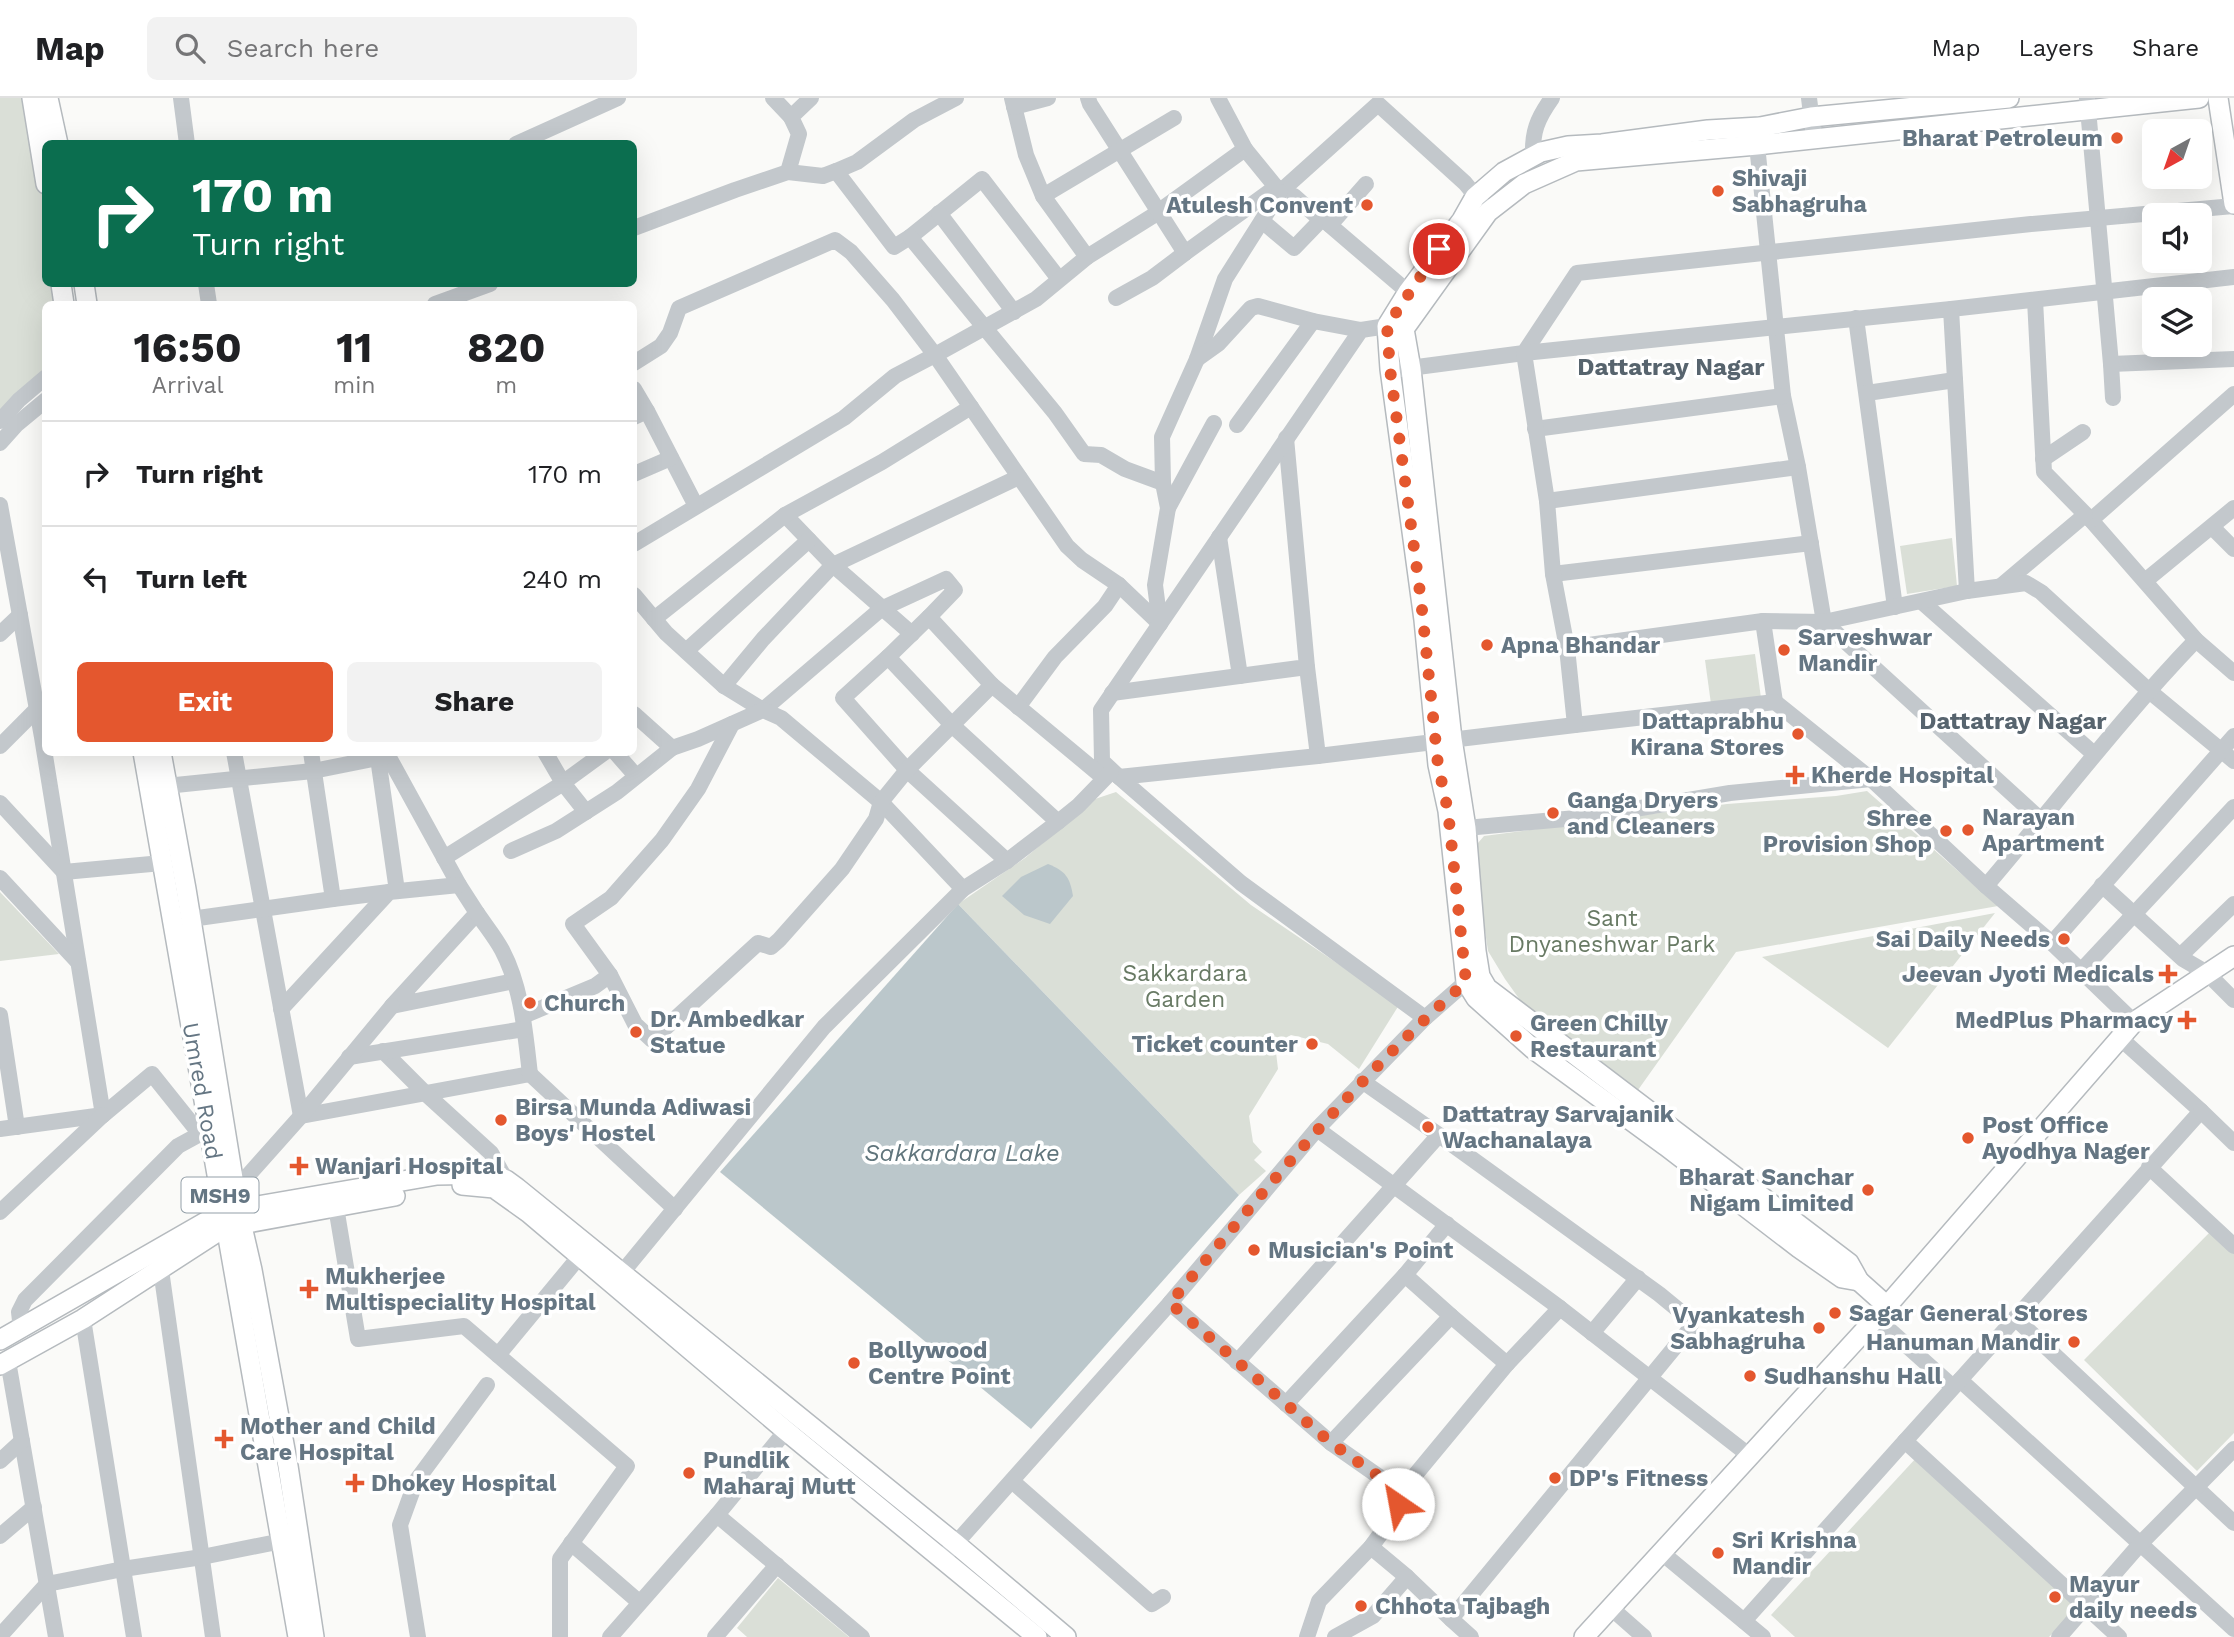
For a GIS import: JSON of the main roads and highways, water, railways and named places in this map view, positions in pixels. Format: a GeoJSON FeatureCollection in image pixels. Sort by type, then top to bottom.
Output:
{"type":"FeatureCollection","features":[{"type":"Feature","properties":{"kind":"main road"},"geometry":{"type":"LineString","coordinates":[[32,98],[42,159]]}},
{"type":"Feature","properties":{"kind":"main road"},"geometry":{"type":"LineString","coordinates":[[48,98],[57,140]]}},
{"type":"Feature","properties":{"kind":"main road"},"geometry":{"type":"LineString","coordinates":[[1395,327],[1504,172],[1541,152],[1568,146],[1708,130],[1760,127],[1810,107],[2009,98]]}},
{"type":"Feature","properties":{"kind":"main road"},"geometry":{"type":"LineString","coordinates":[[1463,892],[1465,828],[1444,740],[1390,369],[1395,327],[1408,292],[1462,220],[1482,204],[1576,161],[1757,145],[2088,104],[2199,98]]}},
{"type":"Feature","properties":{"kind":"main road"},"geometry":{"type":"LineString","coordinates":[[2218,98],[2234,205]]}},
{"type":"Feature","properties":{"kind":"main road"},"geometry":{"type":"LineString","coordinates":[[1395,327],[1411,369],[1444,740],[1438,765],[1463,892],[1473,979],[1648,1122],[1849,1263],[1881,1312]]}},
{"type":"Feature","properties":{"kind":"main road","name":"Umred Road"},"geometry":{"type":"LineString","coordinates":[[144,756],[212,1132],[228,1190],[290,1539],[298,1637]]}},
{"type":"Feature","properties":{"kind":"main road"},"geometry":{"type":"LineString","coordinates":[[162,756],[191,919],[212,1132]]}},
{"type":"Feature","properties":{"kind":"main road"},"geometry":{"type":"LineString","coordinates":[[1584,1637],[1881,1312],[2134,1021],[2234,956]]}},
{"type":"Feature","properties":{"kind":"main road"},"geometry":{"type":"LineString","coordinates":[[0,1339],[232,1218],[437,1175],[492,1174],[506,1180],[617,1278],[949,1552],[1066,1637]]}},
{"type":"Feature","properties":{"kind":"main road"},"geometry":{"type":"LineString","coordinates":[[4,1363],[83,1320],[161,1270],[232,1218],[336,1207],[453,1185],[494,1188],[529,1213],[579,1257],[617,1278]]}},
{"type":"Feature","properties":{"kind":"main road"},"geometry":{"type":"LineString","coordinates":[[290,1539],[314,1637]]}},
{"type":"Feature","properties":{"kind":"main road"},"geometry":{"type":"LineString","coordinates":[[949,1552],[1037,1637]]}},
{"type":"Feature","properties":{"kind":"water"},"geometry":{"type":"Polygon","coordinates":[[[1048,864],[1066,876],[1073,896],[1050,924],[1024,915],[1002,896],[1021,877],[1048,864]]]}},
{"type":"Feature","properties":{"kind":"water","name":"Sakkardara Lake"},"geometry":{"type":"Polygon","coordinates":[[[958,904],[1239,1195],[1031,1429],[720,1172],[958,904]]]}},
{"type":"Feature","properties":{"kind":"place","name":"Bharat Petroleum"},"geometry":{"type":"Point","coordinates":[2117,138]}},
{"type":"Feature","properties":{"kind":"place","name":"Shivaji Sabhagruha"},"geometry":{"type":"Point","coordinates":[1718,191]}},
{"type":"Feature","properties":{"kind":"place","name":"Atulesh Convent"},"geometry":{"type":"Point","coordinates":[1367,205]}},
{"type":"Feature","properties":{"kind":"place","name":"Apna Bhandar"},"geometry":{"type":"Point","coordinates":[1487,645]}},
{"type":"Feature","properties":{"kind":"place","name":"Sarveshwar Mandir"},"geometry":{"type":"Point","coordinates":[1784,650]}},
{"type":"Feature","properties":{"kind":"place","name":"Dattaprabhu Kirana Stores"},"geometry":{"type":"Point","coordinates":[1798,734]}},
{"type":"Feature","properties":{"kind":"place","name":"Kherde Hospital"},"geometry":{"type":"Point","coordinates":[1795,775]}},
{"type":"Feature","properties":{"kind":"place","name":"Ganga Dryers and Cleaners"},"geometry":{"type":"Point","coordinates":[1553,813]}},
{"type":"Feature","properties":{"kind":"place","name":"Narayan Apartment"},"geometry":{"type":"Point","coordinates":[1968,830]}},
{"type":"Feature","properties":{"kind":"place","name":"Shree Provision Shop"},"geometry":{"type":"Point","coordinates":[1946,831]}},
{"type":"Feature","properties":{"kind":"place","name":"Sai Daily Needs"},"geometry":{"type":"Point","coordinates":[2064,939]}},
{"type":"Feature","properties":{"kind":"place","name":"Jeevan Jyoti Medicals"},"geometry":{"type":"Point","coordinates":[2168,974]}},
{"type":"Feature","properties":{"kind":"place","name":"Church"},"geometry":{"type":"Point","coordinates":[530,1003]}},
{"type":"Feature","properties":{"kind":"place","name":"MedPlus Pharmacy"},"geometry":{"type":"Point","coordinates":[2187,1020]}},
{"type":"Feature","properties":{"kind":"place","name":"Dr. Ambedkar Statue"},"geometry":{"type":"Point","coordinates":[636,1032]}},
{"type":"Feature","properties":{"kind":"place","name":"Green Chilly Restaurant"},"geometry":{"type":"Point","coordinates":[1516,1036]}},
{"type":"Feature","properties":{"kind":"place","name":"Ticket counter"},"geometry":{"type":"Point","coordinates":[1312,1044]}},
{"type":"Feature","properties":{"kind":"place","name":"Birsa Munda Adiwasi Boys' Hostel"},"geometry":{"type":"Point","coordinates":[501,1120]}},
{"type":"Feature","properties":{"kind":"place","name":"Dattatray Sarvajanik Wachanalaya"},"geometry":{"type":"Point","coordinates":[1428,1127]}},
{"type":"Feature","properties":{"kind":"place","name":"Post Office Ayodhya Nager"},"geometry":{"type":"Point","coordinates":[1968,1138]}},
{"type":"Feature","properties":{"kind":"place","name":"Wanjari Hospital"},"geometry":{"type":"Point","coordinates":[299,1166]}},
{"type":"Feature","properties":{"kind":"place","name":"Bharat Sanchar Nigam Limited"},"geometry":{"type":"Point","coordinates":[1868,1190]}},
{"type":"Feature","properties":{"kind":"place","name":"Musician's Point"},"geometry":{"type":"Point","coordinates":[1254,1250]}},
{"type":"Feature","properties":{"kind":"place","name":"Mukherjee Multispeciality Hospital"},"geometry":{"type":"Point","coordinates":[309,1289]}},
{"type":"Feature","properties":{"kind":"place","name":"Sagar General Stores"},"geometry":{"type":"Point","coordinates":[1835,1313]}},
{"type":"Feature","properties":{"kind":"place","name":"Vyankatesh Sabhagruha"},"geometry":{"type":"Point","coordinates":[1819,1328]}},
{"type":"Feature","properties":{"kind":"place","name":"Hanuman Mandir"},"geometry":{"type":"Point","coordinates":[2074,1342]}},
{"type":"Feature","properties":{"kind":"place","name":"Bollywood Centre Point"},"geometry":{"type":"Point","coordinates":[854,1363]}},
{"type":"Feature","properties":{"kind":"place","name":"Sudhanshu Hall"},"geometry":{"type":"Point","coordinates":[1750,1376]}},
{"type":"Feature","properties":{"kind":"place","name":"Mother and Child Care Hospital"},"geometry":{"type":"Point","coordinates":[224,1439]}},
{"type":"Feature","properties":{"kind":"place","name":"Pundlik Maharaj Mutt"},"geometry":{"type":"Point","coordinates":[689,1473]}},
{"type":"Feature","properties":{"kind":"place","name":"DP's Fitness"},"geometry":{"type":"Point","coordinates":[1555,1478]}},
{"type":"Feature","properties":{"kind":"place","name":"Dhokey Hospital"},"geometry":{"type":"Point","coordinates":[355,1483]}},
{"type":"Feature","properties":{"kind":"place","name":"Sri Krishna Mandir"},"geometry":{"type":"Point","coordinates":[1718,1553]}},
{"type":"Feature","properties":{"kind":"place","name":"Mayur daily needs"},"geometry":{"type":"Point","coordinates":[2055,1597]}},
{"type":"Feature","properties":{"kind":"place","name":"Chhota Tajbagh"},"geometry":{"type":"Point","coordinates":[1361,1606]}},
{"type":"Feature","properties":{"kind":"district","name":"Dattatray Nagar"},"geometry":{"type":"Point","coordinates":[1671,367]}},
{"type":"Feature","properties":{"kind":"district","name":"Dattatray Nagar"},"geometry":{"type":"Point","coordinates":[2013,721]}},
{"type":"Feature","properties":{"kind":"park label","name":"Sant Dnyaneshwar Park"},"geometry":{"type":"Point","coordinates":[1612,931]}},
{"type":"Feature","properties":{"kind":"park label","name":"Sakkardara Garden"},"geometry":{"type":"Point","coordinates":[1185,986]}}]}
